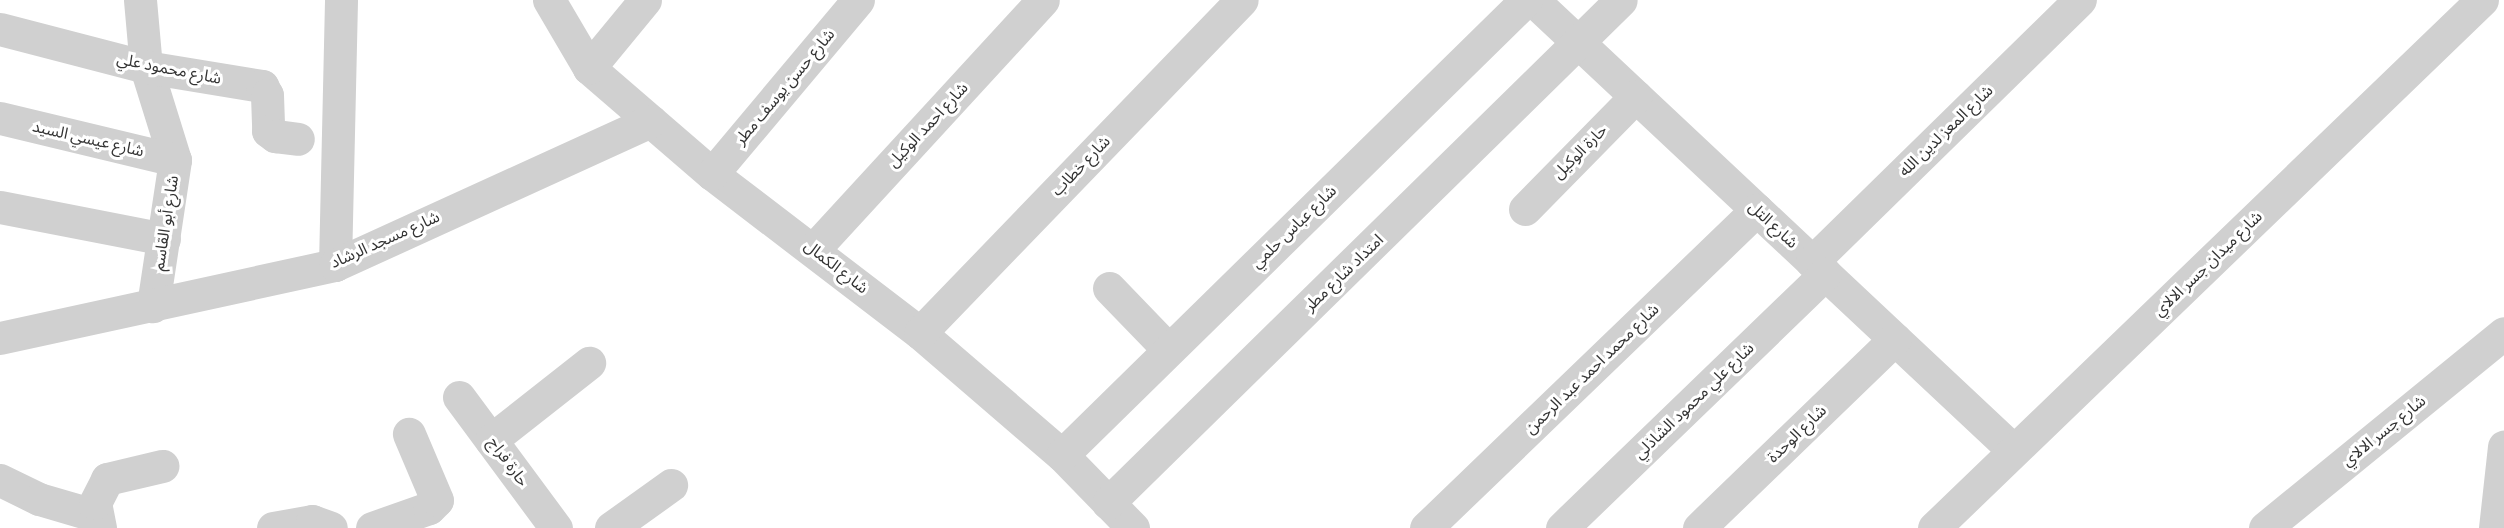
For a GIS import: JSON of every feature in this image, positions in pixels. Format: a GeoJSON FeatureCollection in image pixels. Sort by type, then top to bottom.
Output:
{"type":"FeatureCollection","features":[{"type":"Feature","properties":{"kind":"street","name":"شارع أبو القاسم"},"geometry":{"type":"LineString","coordinates":[[140,0],[146,67],[176,160],[153,306]]}},
{"type":"Feature","properties":{"kind":"street"},"geometry":{"type":"LineString","coordinates":[[334,265],[341,0]]}},
{"type":"Feature","properties":{"kind":"street","name":"شارع الكمال"},"geometry":{"type":"LineString","coordinates":[[549,0],[589,68],[712,174],[814,249],[920,333],[1062,455],[1133,528]]}},
{"type":"Feature","properties":{"kind":"street"},"geometry":{"type":"LineString","coordinates":[[589,68],[645,0]]}},
{"type":"Feature","properties":{"kind":"street","name":"شارع حسن يوسف مطر"},"geometry":{"type":"LineString","coordinates":[[712,174],[858,0]]}},
{"type":"Feature","properties":{"kind":"street","name":"شارع احمد الوكيل"},"geometry":{"type":"LineString","coordinates":[[814,249],[1043,0]]}},
{"type":"Feature","properties":{"kind":"street","name":"شارع خطاب"},"geometry":{"type":"LineString","coordinates":[[920,333],[1242,0]]}},
{"type":"Feature","properties":{"kind":"street","name":"شارع عباس حلمي"},"geometry":{"type":"LineString","coordinates":[[1062,455],[1526,0]]}},
{"type":"Feature","properties":{"kind":"street","name":"شارع التل"},"geometry":{"type":"LineString","coordinates":[[1533,0],[2013,450]]}},
{"type":"Feature","properties":{"kind":"street","name":"امتداد شارع مطر"},"geometry":{"type":"LineString","coordinates":[[1108,503],[1621,0]]}},
{"type":"Feature","properties":{"kind":"street","name":"شارع ميدان جسر الالاي"},"geometry":{"type":"LineString","coordinates":[[1934,528],[2482,0]]}},
{"type":"Feature","properties":{"kind":"street","name":"شارع المعز لدين الله"},"geometry":{"type":"LineString","coordinates":[[1818,268],[2072,2]]}},
{"type":"Feature","properties":{"kind":"street","name":"شارع محمود علي"},"geometry":{"type":"LineString","coordinates":[[0,29],[146,67],[262,86],[267,95],[268,131],[275,136],[297,140]]}},
{"type":"Feature","properties":{"kind":"street","name":"حارة الوكيل"},"geometry":{"type":"LineString","coordinates":[[1525,208],[1636,96]]}},
{"type":"Feature","properties":{"kind":"street","name":"شارع عيسي السيد"},"geometry":{"type":"LineString","coordinates":[[0,118],[176,160]]}},
{"type":"Feature","properties":{"kind":"street","name":"شارع مسجد الرشاد"},"geometry":{"type":"LineString","coordinates":[[0,338],[334,265],[651,121]]}},
{"type":"Feature","properties":{"kind":"street"},"geometry":{"type":"LineString","coordinates":[[0,207],[164,239]]}},
{"type":"Feature","properties":{"kind":"street","name":"شارع محمد احمد عبد الرحمن"},"geometry":{"type":"LineString","coordinates":[[1426,528],[1757,210]]}},
{"type":"Feature","properties":{"kind":"street","name":"شارع علي محمود الشاذلي"},"geometry":{"type":"LineString","coordinates":[[1562,528],[1818,268]]}},
{"type":"Feature","properties":{"kind":"street"},"geometry":{"type":"LineString","coordinates":[[1108,288],[1168,349]]}},
{"type":"Feature","properties":{"kind":"street","name":"شارع جسر الالاي"},"geometry":{"type":"LineString","coordinates":[[2265,528],[2504,333]]}},
{"type":"Feature","properties":{"kind":"street","name":"شارع الوحدة"},"geometry":{"type":"LineString","coordinates":[[1699,528],[1895,339]]}},
{"type":"Feature","properties":{"kind":"street"},"geometry":{"type":"LineString","coordinates":[[491,440],[589,363]]}},
{"type":"Feature","properties":{"kind":"street","name":"حارة فراج"},"geometry":{"type":"LineString","coordinates":[[459,397],[556,528]]}},
{"type":"Feature","properties":{"kind":"street"},"geometry":{"type":"LineString","coordinates":[[372,528],[429,508],[437,500],[410,434]]}},
{"type":"Feature","properties":{"kind":"street"},"geometry":{"type":"LineString","coordinates":[[2494,528],[2504,446]]}},
{"type":"Feature","properties":{"kind":"street"},"geometry":{"type":"LineString","coordinates":[[99,522],[95,503],[107,479],[162,466]]}},
{"type":"Feature","properties":{"kind":"street"},"geometry":{"type":"LineString","coordinates":[[0,480],[39,499],[99,522]]}},
{"type":"Feature","properties":{"kind":"street"},"geometry":{"type":"LineString","coordinates":[[611,528],[671,485]]}},
{"type":"Feature","properties":{"kind":"street"},"geometry":{"type":"LineString","coordinates":[[273,528],[312,521],[331,528]]}}]}
